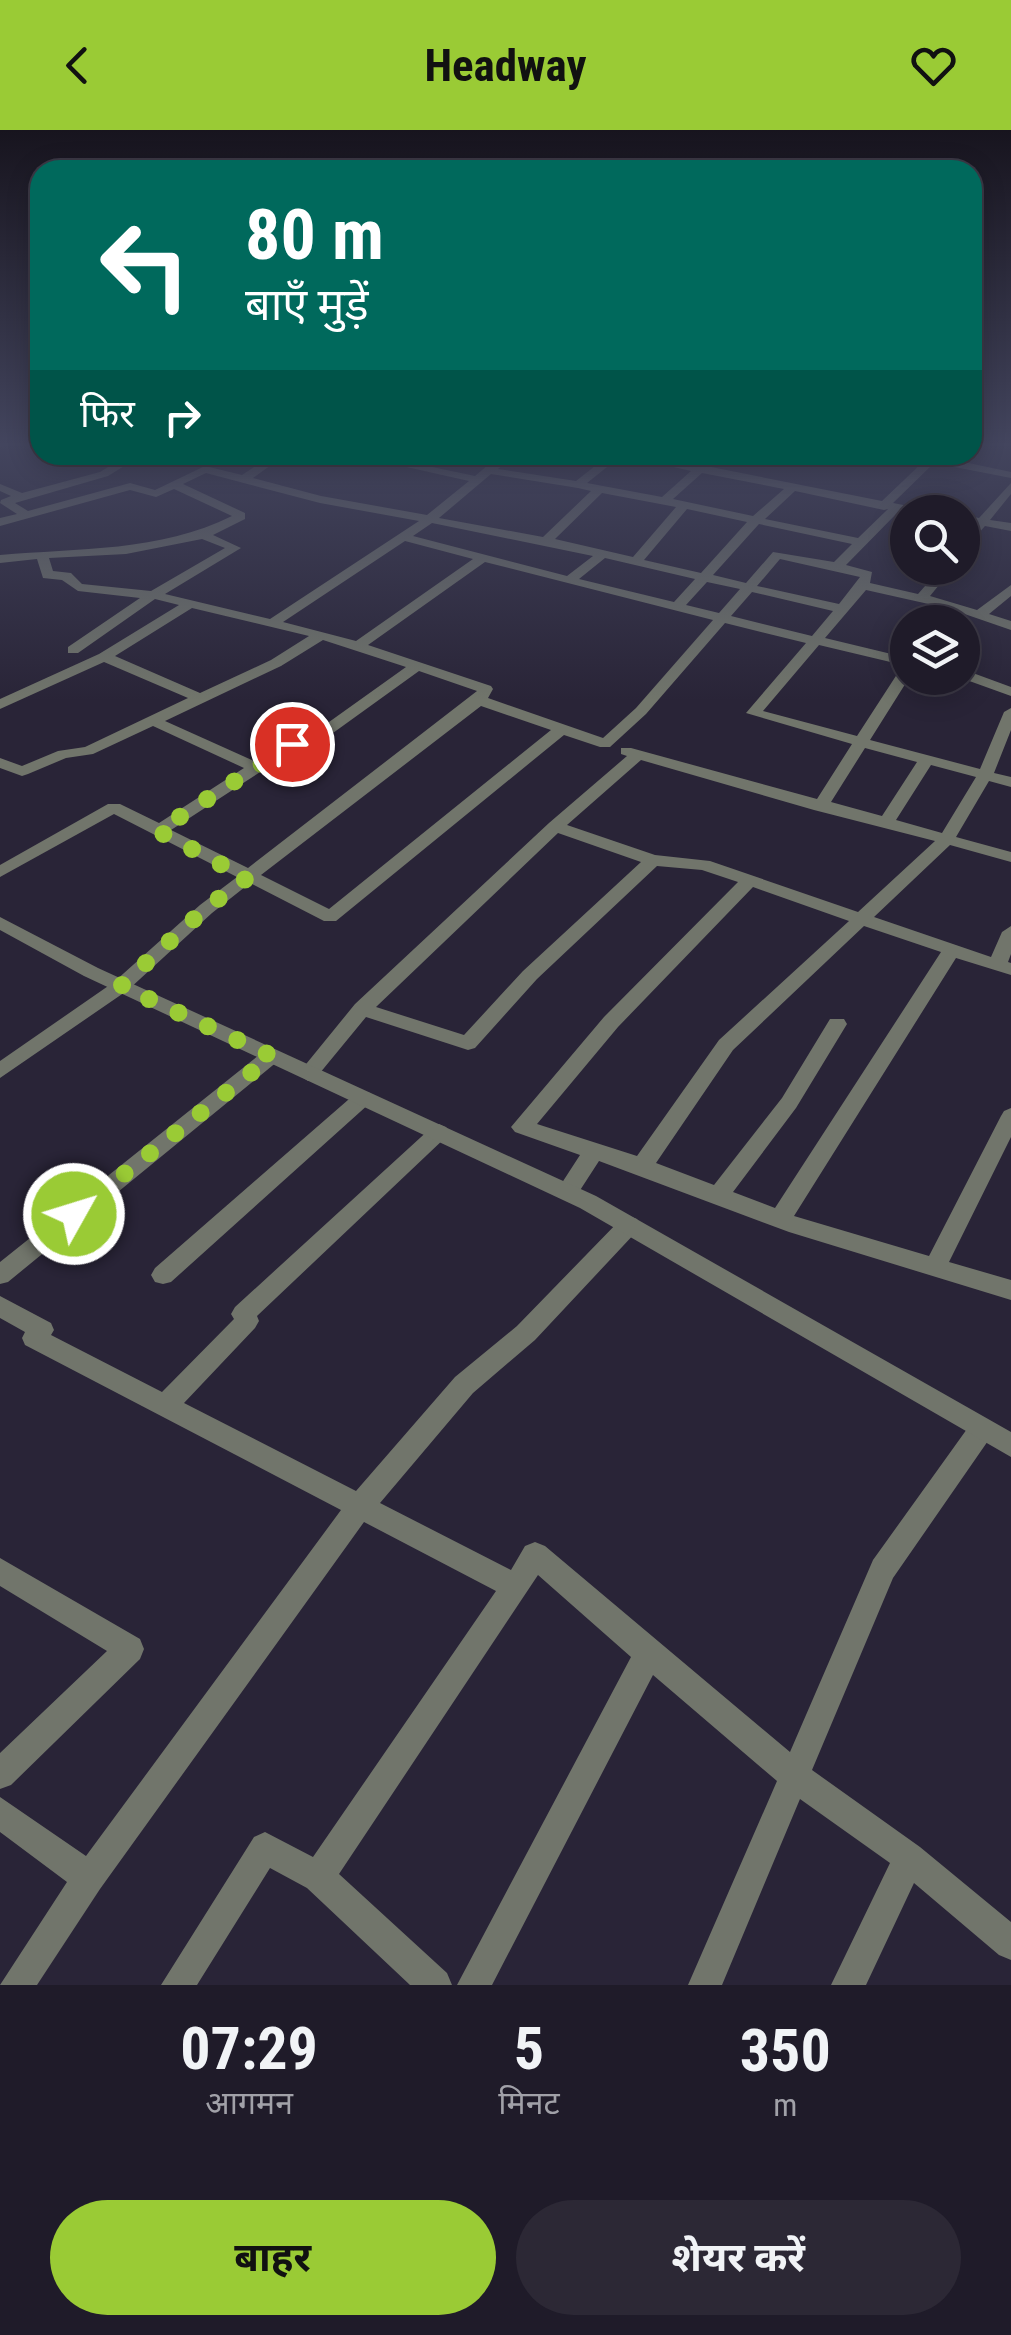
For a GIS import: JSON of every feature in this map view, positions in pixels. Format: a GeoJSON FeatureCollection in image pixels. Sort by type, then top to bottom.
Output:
{"type":"FeatureCollection","features":[{"type":"Feature","properties":{"kind":"street"},"geometry":{"type":"LineString","coordinates":[[0,559],[126,550],[203,536],[217,529]]}},
{"type":"Feature","properties":{"kind":"street"},"geometry":{"type":"LineString","coordinates":[[271,624],[416,529]]}},
{"type":"Feature","properties":{"kind":"street"},"geometry":{"type":"LineString","coordinates":[[477,529],[842,608]]}},
{"type":"Feature","properties":{"kind":"street"},"geometry":{"type":"LineString","coordinates":[[546,541],[559,529]]}},
{"type":"Feature","properties":{"kind":"street"},"geometry":{"type":"LineString","coordinates":[[636,561],[664,529]]}},
{"type":"Feature","properties":{"kind":"street"},"geometry":{"type":"LineString","coordinates":[[678,606],[748,529]]}},
{"type":"Feature","properties":{"kind":"street"},"geometry":{"type":"LineString","coordinates":[[797,529],[858,542]]}},
{"type":"Feature","properties":{"kind":"street"},"geometry":{"type":"LineString","coordinates":[[837,566],[870,529]]}},
{"type":"Feature","properties":{"kind":"street"},"geometry":{"type":"LineString","coordinates":[[605,744],[642,711],[748,587],[804,530]]}},
{"type":"Feature","properties":{"kind":"street"},"geometry":{"type":"LineString","coordinates":[[72,650],[153,595],[236,548],[203,536]]}},
{"type":"Feature","properties":{"kind":"street"},"geometry":{"type":"LineString","coordinates":[[402,538],[890,660]]}},
{"type":"Feature","properties":{"kind":"street"},"geometry":{"type":"LineString","coordinates":[[569,580],[603,554]]}},
{"type":"Feature","properties":{"kind":"street"},"geometry":{"type":"LineString","coordinates":[[0,1071],[121,986],[206,908],[478,700],[486,688],[321,635],[153,595],[78,588],[66,576],[48,575],[42,555]]}},
{"type":"Feature","properties":{"kind":"street"},"geometry":{"type":"LineString","coordinates":[[777,555],[868,574],[863,585],[754,712],[1011,782]]}},
{"type":"Feature","properties":{"kind":"street"},"geometry":{"type":"LineString","coordinates":[[358,646],[481,559]]}},
{"type":"Feature","properties":{"kind":"street"},"geometry":{"type":"LineString","coordinates":[[863,585],[950,605]]}},
{"type":"Feature","properties":{"kind":"street"},"geometry":{"type":"LineString","coordinates":[[922,596],[931,585]]}},
{"type":"Feature","properties":{"kind":"street"},"geometry":{"type":"LineString","coordinates":[[980,614],[1011,590]]}},
{"type":"Feature","properties":{"kind":"street"},"geometry":{"type":"LineString","coordinates":[[0,706],[104,657],[190,604]]}},
{"type":"Feature","properties":{"kind":"street"},"geometry":{"type":"LineString","coordinates":[[980,615],[1011,626]]}},
{"type":"Feature","properties":{"kind":"street"},"geometry":{"type":"LineString","coordinates":[[0,763],[22,771],[63,754],[88,751],[276,664],[321,635]]}},
{"type":"Feature","properties":{"kind":"street"},"geometry":{"type":"LineString","coordinates":[[104,657],[202,699]]}},
{"type":"Feature","properties":{"kind":"street"},"geometry":{"type":"LineString","coordinates":[[158,831],[292,744],[303,748],[417,666]]}},
{"type":"Feature","properties":{"kind":"street"},"geometry":{"type":"LineString","coordinates":[[980,681],[1011,692]]}},
{"type":"Feature","properties":{"kind":"street"},"geometry":{"type":"LineString","coordinates":[[820,807],[890,695]]}},
{"type":"Feature","properties":{"kind":"street"},"geometry":{"type":"LineString","coordinates":[[478,700],[637,756],[1011,856]]}},
{"type":"Feature","properties":{"kind":"street"},"geometry":{"type":"LineString","coordinates":[[642,1166],[726,1044],[946,840],[986,775],[1011,712]]}},
{"type":"Feature","properties":{"kind":"street"},"geometry":{"type":"LineString","coordinates":[[154,721],[256,768]]}},
{"type":"Feature","properties":{"kind":"street"},"geometry":{"type":"LineString","coordinates":[[0,872],[114,807],[330,917],[562,729]]}},
{"type":"Feature","properties":{"kind":"street"},"geometry":{"type":"LineString","coordinates":[[308,1074],[362,1009],[554,828],[637,756]]}},
{"type":"Feature","properties":{"kind":"street"},"geometry":{"type":"LineString","coordinates":[[886,823],[927,759]]}},
{"type":"Feature","properties":{"kind":"street"},"geometry":{"type":"LineString","coordinates":[[554,828],[653,860],[704,866],[1004,967],[1011,932]]}},
{"type":"Feature","properties":{"kind":"street"},"geometry":{"type":"LineString","coordinates":[[362,1009],[468,1043],[530,975],[653,860]]}},
{"type":"Feature","properties":{"kind":"street"},"geometry":{"type":"LineString","coordinates":[[749,881],[611,1022],[522,1126],[642,1166],[780,1219],[1011,1290]]}},
{"type":"Feature","properties":{"kind":"street"},"geometry":{"type":"LineString","coordinates":[[0,922],[121,986],[567,1192],[1011,1446]]}},
{"type":"Feature","properties":{"kind":"street"},"geometry":{"type":"LineString","coordinates":[[780,1219],[952,950]]}},
{"type":"Feature","properties":{"kind":"street"},"geometry":{"type":"LineString","coordinates":[[719,1195],[789,1103],[837,1024]]}},
{"type":"Feature","properties":{"kind":"street"},"geometry":{"type":"LineString","coordinates":[[0,1274],[272,1056]]}},
{"type":"Feature","properties":{"kind":"street"},"geometry":{"type":"LineString","coordinates":[[163,1275],[363,1098]]}},
{"type":"Feature","properties":{"kind":"street"},"geometry":{"type":"LineString","coordinates":[[935,1267],[1011,1116]]}},
{"type":"Feature","properties":{"kind":"street"},"geometry":{"type":"LineString","coordinates":[[164,1407],[247,1321],[243,1314],[439,1132]]}},
{"type":"Feature","properties":{"kind":"street"},"geometry":{"type":"LineString","coordinates":[[567,1192],[594,1151]]}},
{"type":"Feature","properties":{"kind":"street"},"geometry":{"type":"LineString","coordinates":[[17,1985],[88,1878],[360,1506],[464,1385],[526,1333],[572,1280],[630,1226]]}},
{"type":"Feature","properties":{"kind":"street"},"geometry":{"type":"LineString","coordinates":[[0,1306],[42,1330],[34,1338],[516,1588]]}},
{"type":"Feature","properties":{"kind":"street"},"geometry":{"type":"LineString","coordinates":[[705,1985],[883,1570],[981,1430]]}},
{"type":"Feature","properties":{"kind":"street"},"geometry":{"type":"LineString","coordinates":[[318,1877],[535,1555],[795,1776],[909,1858],[1011,1943]]}},
{"type":"Feature","properties":{"kind":"street"},"geometry":{"type":"LineString","coordinates":[[0,1571],[130,1648],[0,1774]]}},
{"type":"Feature","properties":{"kind":"street"},"geometry":{"type":"LineString","coordinates":[[474,1985],[649,1653]]}},
{"type":"Feature","properties":{"kind":"street"},"geometry":{"type":"LineString","coordinates":[[0,1813],[88,1878]]}},
{"type":"Feature","properties":{"kind":"street"},"geometry":{"type":"LineString","coordinates":[[178,1985],[266,1848],[318,1877],[434,1985]]}},
{"type":"Feature","properties":{"kind":"street"},"geometry":{"type":"LineString","coordinates":[[848,1985],[909,1858]]}},
{"type":"Feature","properties":{"kind":"route"},"geometry":{"type":"LineString","coordinates":[[74,1214],[272,1056],[121,986],[206,908],[247,878],[158,831],[292,744]]}}]}
